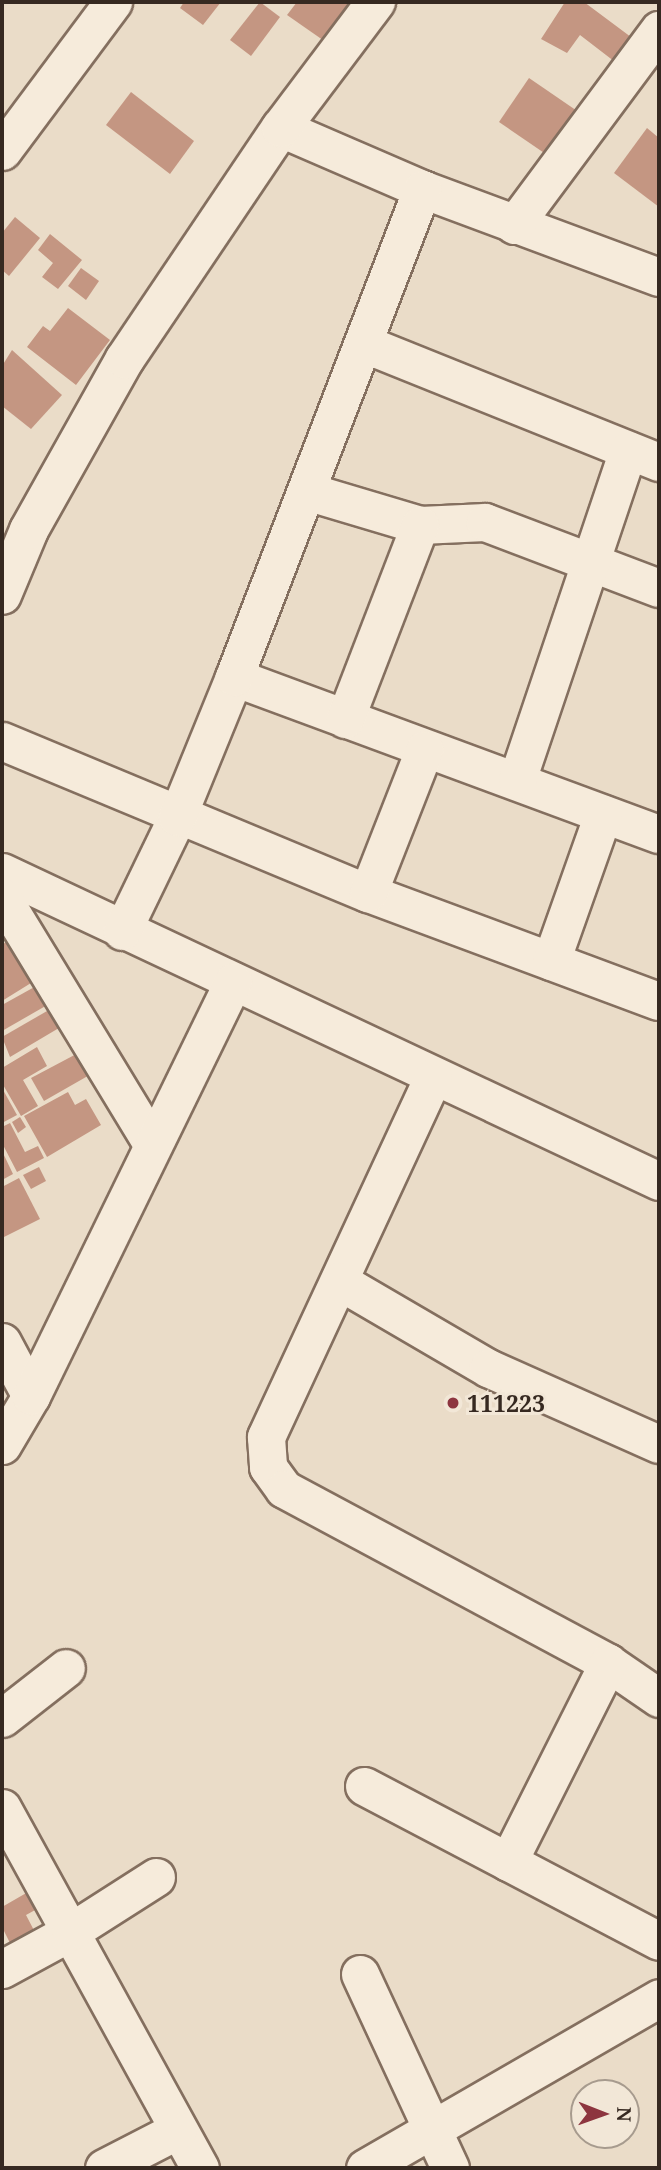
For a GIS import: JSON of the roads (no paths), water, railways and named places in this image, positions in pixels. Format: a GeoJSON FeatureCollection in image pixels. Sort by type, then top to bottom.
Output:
{"type":"FeatureCollection","features":[{"type":"Feature","properties":{"kind":"street"},"geometry":{"type":"LineString","coordinates":[[2,151],[113,2]]}},
{"type":"Feature","properties":{"kind":"street"},"geometry":{"type":"LineString","coordinates":[[2,595],[29,530],[125,359],[281,128],[376,2]]}},
{"type":"Feature","properties":{"kind":"street"},"geometry":{"type":"LineString","coordinates":[[514,225],[659,30]]}},
{"type":"Feature","properties":{"kind":"street"},"geometry":{"type":"LineString","coordinates":[[281,128],[422,189],[659,277]]}},
{"type":"Feature","properties":{"kind":"street"},"geometry":{"type":"LineString","coordinates":[[121,931],[177,817],[234,677],[365,344],[422,189]]}},
{"type":"Feature","properties":{"kind":"street"},"geometry":{"type":"LineString","coordinates":[[365,344],[644,456],[592,563],[517,780]]}},
{"type":"Feature","properties":{"kind":"street"},"geometry":{"type":"LineString","coordinates":[[306,491],[420,525],[485,522],[659,588]]}},
{"type":"Feature","properties":{"kind":"street"},"geometry":{"type":"LineString","coordinates":[[345,719],[420,525]]}},
{"type":"Feature","properties":{"kind":"street"},"geometry":{"type":"LineString","coordinates":[[234,677],[424,750],[517,780],[659,834]]}},
{"type":"Feature","properties":{"kind":"street"},"geometry":{"type":"LineString","coordinates":[[2,741],[177,817],[368,894],[659,1001]]}},
{"type":"Feature","properties":{"kind":"street"},"geometry":{"type":"LineString","coordinates":[[368,894],[424,750]]}},
{"type":"Feature","properties":{"kind":"street"},"geometry":{"type":"LineString","coordinates":[[551,961],[603,814]]}},
{"type":"Feature","properties":{"kind":"street"},"geometry":{"type":"LineString","coordinates":[[2,872],[121,931],[659,1181]]}},
{"type":"Feature","properties":{"kind":"street"},"geometry":{"type":"LineString","coordinates":[[2,897],[153,1145]]}},
{"type":"Feature","properties":{"kind":"street"},"geometry":{"type":"LineString","coordinates":[[2,1445],[31,1396],[233,982]]}},
{"type":"Feature","properties":{"kind":"street"},"geometry":{"type":"LineString","coordinates":[[433,1077],[266,1437],[268,1467],[284,1489],[608,1663],[659,1698]]}},
{"type":"Feature","properties":{"kind":"street"},"geometry":{"type":"LineString","coordinates":[[339,1281],[488,1368],[659,1444]]}},
{"type":"Feature","properties":{"kind":"street"},"geometry":{"type":"LineString","coordinates":[[2,1342],[31,1396]]}},
{"type":"Feature","properties":{"kind":"street"},"geometry":{"type":"LineString","coordinates":[[508,1862],[608,1663]]}},
{"type":"Feature","properties":{"kind":"street"},"geometry":{"type":"LineString","coordinates":[[2,1718],[66,1668]]}},
{"type":"Feature","properties":{"kind":"street"},"geometry":{"type":"LineString","coordinates":[[364,1786],[659,1941]]}},
{"type":"Feature","properties":{"kind":"street"},"geometry":{"type":"LineString","coordinates":[[2,1808],[200,2168]]}},
{"type":"Feature","properties":{"kind":"street"},"geometry":{"type":"LineString","coordinates":[[2,1969],[70,1932],[156,1877]]}},
{"type":"Feature","properties":{"kind":"street"},"geometry":{"type":"LineString","coordinates":[[360,1974],[450,2168]]}},
{"type":"Feature","properties":{"kind":"street"},"geometry":{"type":"LineString","coordinates":[[365,2168],[659,1998]]}},
{"type":"Feature","properties":{"kind":"street"},"geometry":{"type":"LineString","coordinates":[[104,2168],[178,2130]]}},
{"type":"Feature","properties":{"kind":"place","name":"111223"},"geometry":{"type":"Point","coordinates":[453,1403]}}]}
